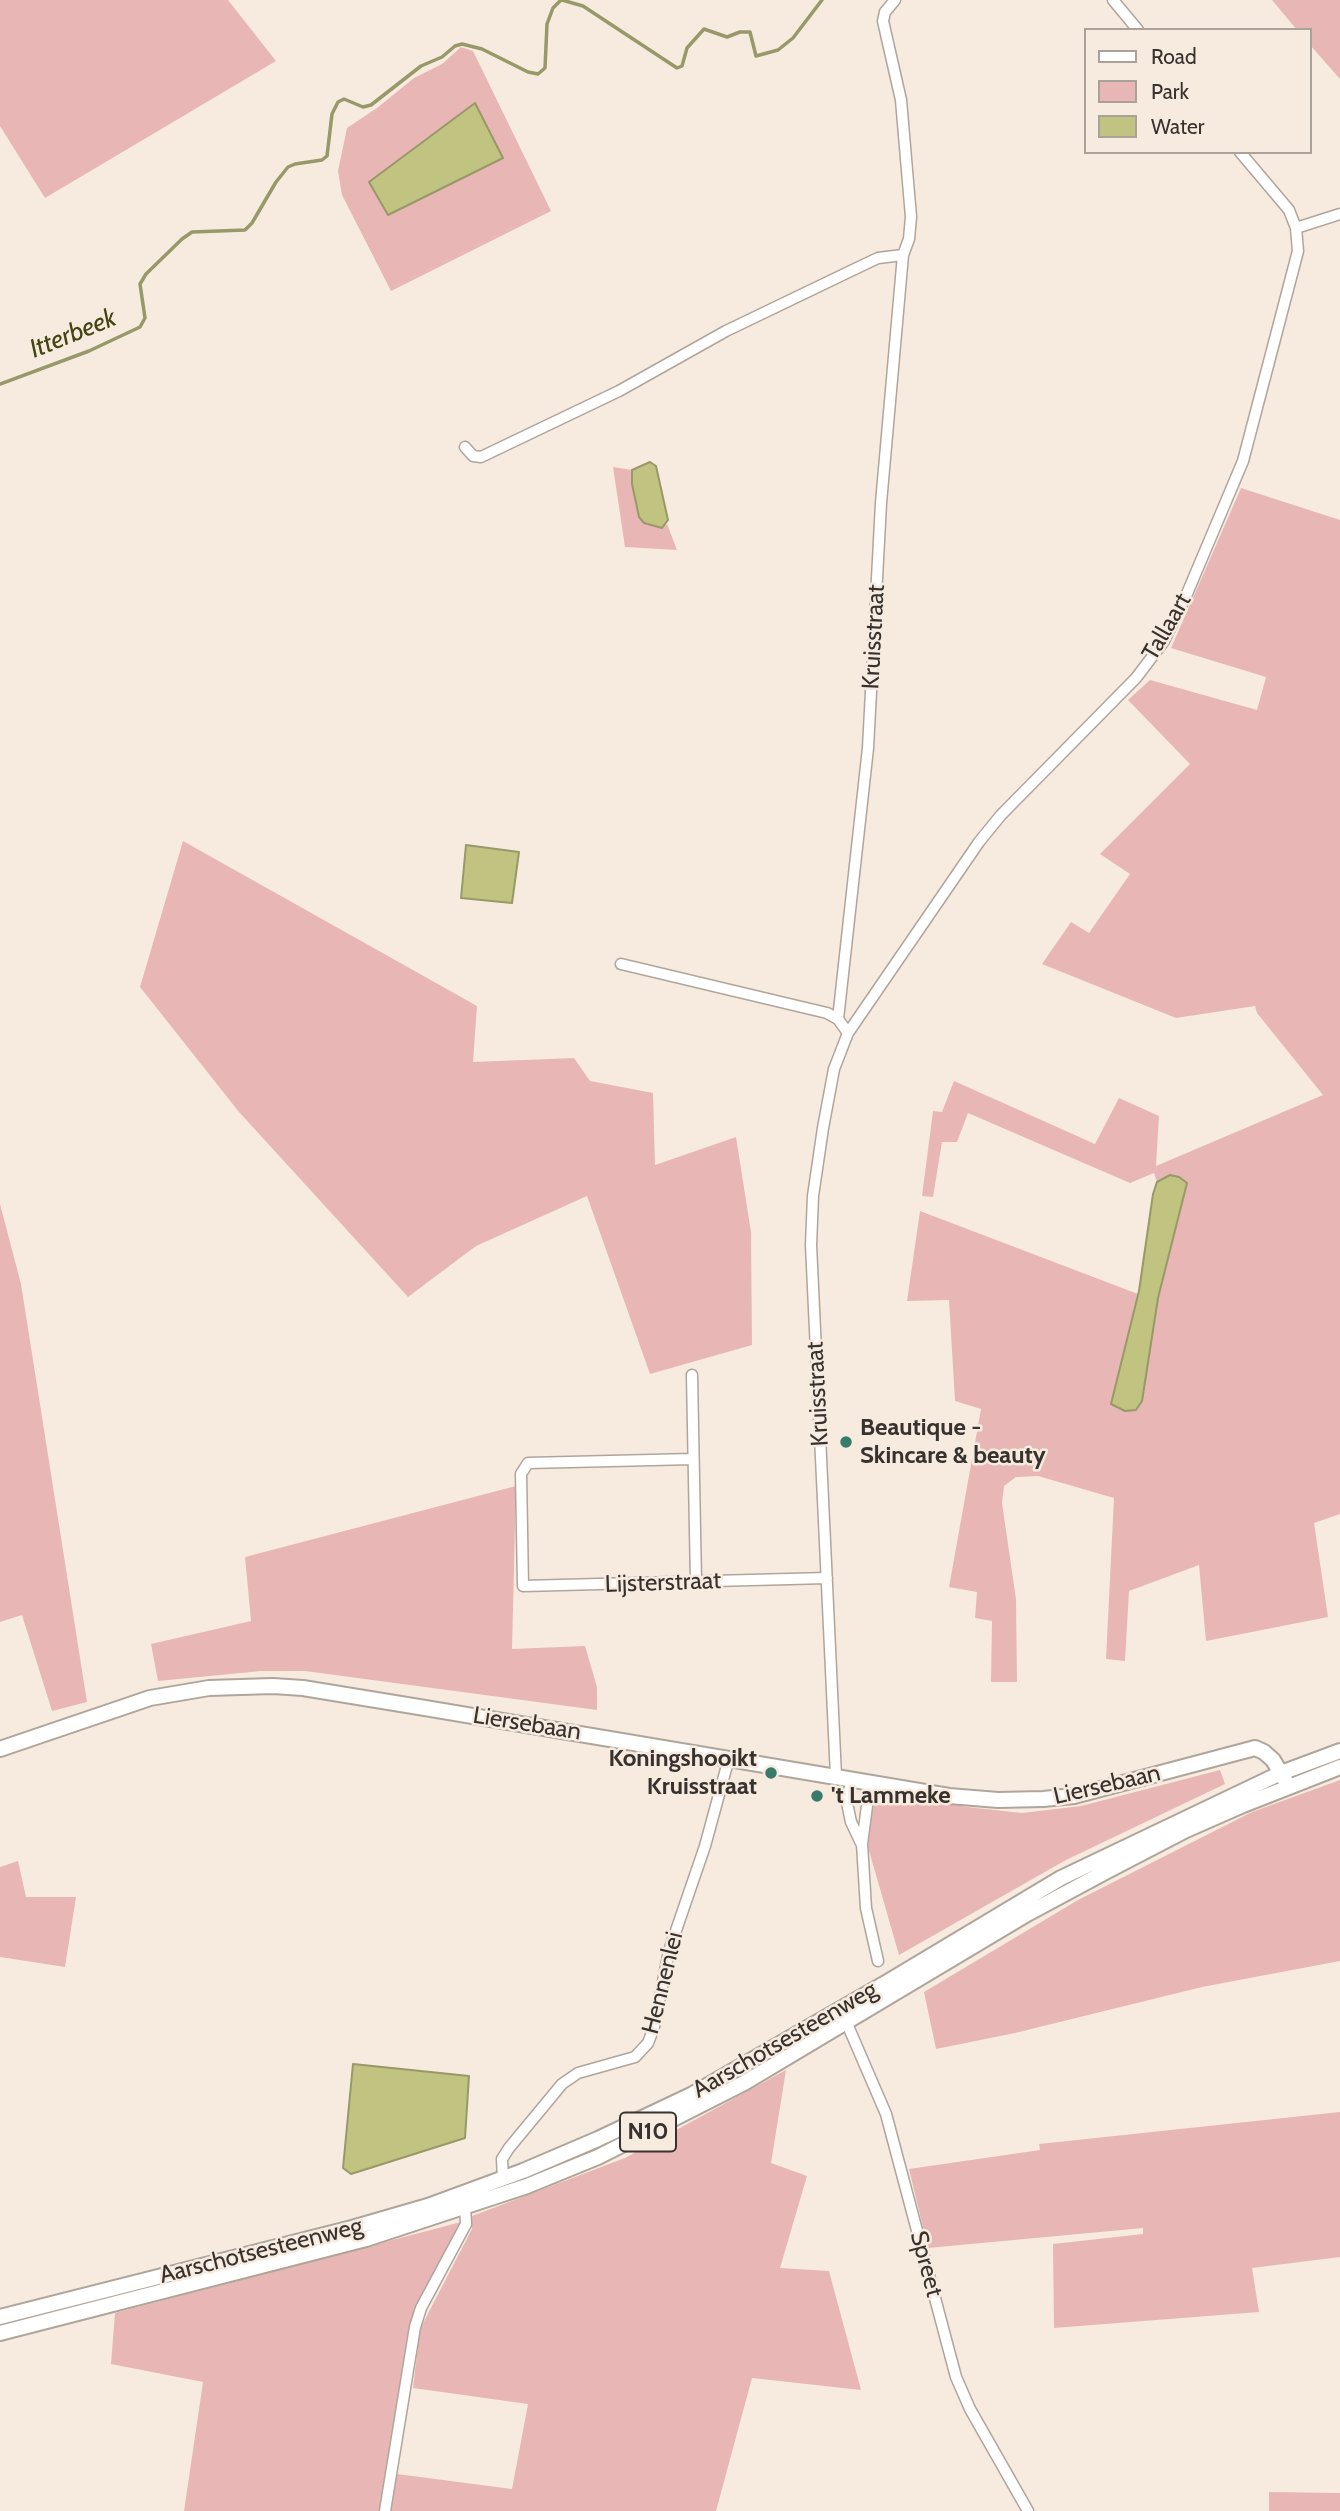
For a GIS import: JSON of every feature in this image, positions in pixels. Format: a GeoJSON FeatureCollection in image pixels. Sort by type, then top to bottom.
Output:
{"type":"FeatureCollection","features":[{"type":"Feature","properties":{"kind":"main road","name":"Liersebaan"},"geometry":{"type":"LineString","coordinates":[[0,1749],[150,1698],[209,1688],[273,1686],[303,1688],[949,1796],[998,1800],[1074,1796],[1255,1748],[1273,1760],[1285,1779]]}},
{"type":"Feature","properties":{"kind":"main road","name":"Aarschotsesteenweg"},"geometry":{"type":"LineString","coordinates":[[0,2317],[352,2228],[428,2206],[503,2179],[691,2095],[843,2016],[1084,1883],[1340,1751]]}},
{"type":"Feature","properties":{"kind":"main road","name":"Aarschotsesteenweg"},"geometry":{"type":"LineString","coordinates":[[1285,1779],[1340,1767]]}},
{"type":"Feature","properties":{"kind":"main road","name":"Aarschotsesteenweg"},"geometry":{"type":"LineString","coordinates":[[0,2333],[366,2239],[527,2186],[610,2151],[744,2083],[843,2016]]}},
{"type":"Feature","properties":{"kind":"street","name":"Kruisstraat"},"geometry":{"type":"LineString","coordinates":[[838,1019],[868,748],[881,503],[904,255],[911,217],[901,100],[883,21],[885,12],[895,0]]}},
{"type":"Feature","properties":{"kind":"street"},"geometry":{"type":"LineString","coordinates":[[1113,0],[1136,28]]}},
{"type":"Feature","properties":{"kind":"street","name":"Tallaart"},"geometry":{"type":"LineString","coordinates":[[848,1032],[979,842],[1136,678],[1164,640],[1186,596],[1243,461],[1297,263],[1296,228],[1289,210],[1242,154]]}},
{"type":"Feature","properties":{"kind":"street"},"geometry":{"type":"LineString","coordinates":[[1296,228],[1340,214]]}},
{"type":"Feature","properties":{"kind":"street"},"geometry":{"type":"LineString","coordinates":[[465,447],[473,456],[481,457],[619,391],[726,331],[859,267],[878,258],[904,255]]}},
{"type":"Feature","properties":{"kind":"street"},"geometry":{"type":"LineString","coordinates":[[621,964],[827,1013],[838,1019],[848,1032]]}},
{"type":"Feature","properties":{"kind":"street","name":"Kruisstraat"},"geometry":{"type":"LineString","coordinates":[[836,1776],[811,1245],[813,1196],[825,1116],[834,1069],[848,1032]]}},
{"type":"Feature","properties":{"kind":"street"},"geometry":{"type":"LineString","coordinates":[[692,1375],[696,1582]]}},
{"type":"Feature","properties":{"kind":"street","name":"Lijsterstraat"},"geometry":{"type":"LineString","coordinates":[[693,1459],[528,1463],[520,1474],[523,1586],[827,1578]]}},
{"type":"Feature","properties":{"kind":"street","name":"Hennenlei"},"geometry":{"type":"LineString","coordinates":[[503,2179],[502,2159],[562,2084],[578,2073],[635,2057],[649,2043],[669,1951],[705,1846],[729,1758]]}},
{"type":"Feature","properties":{"kind":"street"},"geometry":{"type":"LineString","coordinates":[[853,1780],[846,1798],[851,1822],[862,1844]]}},
{"type":"Feature","properties":{"kind":"street"},"geometry":{"type":"LineString","coordinates":[[870,1783],[862,1844],[866,1908],[878,1961]]}},
{"type":"Feature","properties":{"kind":"street","name":"Spreet"},"geometry":{"type":"LineString","coordinates":[[843,2016],[886,2114],[956,2376],[970,2409],[1028,2511]]}},
{"type":"Feature","properties":{"kind":"street"},"geometry":{"type":"LineString","coordinates":[[385,2511],[415,2327],[421,2308],[466,2224],[465,2206]]}},
{"type":"Feature","properties":{"kind":"green space"},"geometry":{"type":"Polygon","coordinates":[[[0,0],[228,0],[276,61],[45,198],[0,126],[0,0]]]}},
{"type":"Feature","properties":{"kind":"green space"},"geometry":{"type":"Polygon","coordinates":[[[1272,0],[1340,0],[1340,79],[1312,47],[1312,28],[1295,28],[1272,0]]]}},
{"type":"Feature","properties":{"kind":"green space"},"geometry":{"type":"Polygon","coordinates":[[[461,47],[473,51],[551,211],[391,291],[342,195],[338,171],[347,128],[414,78],[442,64],[461,47]]]}},
{"type":"Feature","properties":{"kind":"green space"},"geometry":{"type":"Polygon","coordinates":[[[613,467],[632,470],[632,484],[662,528],[667,524],[677,550],[625,547],[613,467]]]}},
{"type":"Feature","properties":{"kind":"green space"},"geometry":{"type":"Polygon","coordinates":[[[1241,488],[1340,520],[1340,1514],[1314,1523],[1328,1617],[1206,1641],[1199,1565],[1129,1591],[1125,1661],[1106,1659],[1114,1498],[1038,1476],[1016,1477],[1004,1486],[1002,1503],[1016,1599],[1017,1682],[991,1682],[992,1621],[975,1618],[977,1592],[949,1587],[981,1409],[955,1401],[949,1300],[907,1301],[920,1211],[1138,1294],[1111,1403],[1142,1401],[1158,1298],[1170,1175],[1157,1182],[1154,1173],[1130,1183],[968,1113],[957,1142],[942,1142],[933,1197],[922,1196],[933,1111],[942,1112],[954,1081],[1095,1144],[1119,1098],[1159,1116],[1156,1166],[1323,1095],[1257,1013],[1255,1006],[1176,1018],[1042,964],[1071,922],[1089,933],[1130,874],[1100,854],[1190,764],[1128,700],[1150,680],[1257,710],[1266,677],[1171,648],[1241,488]]]}},
{"type":"Feature","properties":{"kind":"green space"},"geometry":{"type":"Polygon","coordinates":[[[183,841],[477,1006],[473,1062],[574,1058],[590,1081],[653,1093],[655,1165],[736,1137],[751,1232],[752,1345],[650,1374],[587,1196],[476,1246],[408,1297],[239,1112],[140,987],[183,841]]]}},
{"type":"Feature","properties":{"kind":"green space"},"geometry":{"type":"Polygon","coordinates":[[[0,1204],[21,1284],[87,1702],[52,1711],[22,1615],[0,1622],[0,1204]]]}},
{"type":"Feature","properties":{"kind":"green space"},"geometry":{"type":"Polygon","coordinates":[[[516,1486],[512,1649],[585,1646],[597,1687],[597,1710],[305,1671],[261,1671],[158,1681],[151,1644],[251,1621],[245,1557],[516,1486]]]}},
{"type":"Feature","properties":{"kind":"green space"},"geometry":{"type":"Polygon","coordinates":[[[1220,1770],[1225,1784],[1066,1860],[899,1955],[868,1847],[874,1791],[967,1807],[1022,1813],[1081,1806],[1220,1770]]]}},
{"type":"Feature","properties":{"kind":"green space"},"geometry":{"type":"Polygon","coordinates":[[[1340,1780],[1340,1961],[1202,1987],[1015,2033],[936,2049],[924,1992],[1078,1900],[1252,1812],[1340,1780]]]}},
{"type":"Feature","properties":{"kind":"green space"},"geometry":{"type":"Polygon","coordinates":[[[18,1861],[26,1897],[76,1897],[65,1967],[0,1957],[0,1867],[18,1861]]]}},
{"type":"Feature","properties":{"kind":"green space"},"geometry":{"type":"Polygon","coordinates":[[[786,2070],[771,2163],[807,2176],[780,2268],[829,2271],[861,2390],[752,2378],[716,2511],[390,2511],[397,2474],[512,2489],[528,2404],[413,2388],[420,2329],[472,2229],[472,2216],[625,2158],[786,2070]]]}},
{"type":"Feature","properties":{"kind":"green space"},"geometry":{"type":"Polygon","coordinates":[[[1340,2112],[1340,2257],[1252,2268],[1259,2312],[1054,2328],[1053,2244],[1143,2234],[1143,2228],[928,2248],[909,2169],[1040,2150],[1039,2144],[1340,2112]]]}},
{"type":"Feature","properties":{"kind":"green space"},"geometry":{"type":"Polygon","coordinates":[[[461,2222],[455,2239],[414,2309],[379,2511],[184,2511],[203,2382],[111,2364],[115,2313],[461,2222]]]}},
{"type":"Feature","properties":{"kind":"green space"},"geometry":{"type":"Polygon","coordinates":[[[1269,2492],[1340,2493],[1340,2511],[1269,2511],[1269,2492]]]}},
{"type":"Feature","properties":{"kind":"water"},"geometry":{"type":"Polygon","coordinates":[[[475,103],[503,158],[388,215],[369,182],[475,103]]]}},
{"type":"Feature","properties":{"kind":"water"},"geometry":{"type":"Polygon","coordinates":[[[650,462],[656,466],[668,520],[662,528],[644,523],[639,517],[632,484],[632,470],[650,462]]]}},
{"type":"Feature","properties":{"kind":"water"},"geometry":{"type":"Polygon","coordinates":[[[466,845],[519,852],[512,903],[461,898],[466,845]]]}},
{"type":"Feature","properties":{"kind":"water"},"geometry":{"type":"Polygon","coordinates":[[[1170,1175],[1187,1183],[1158,1298],[1142,1401],[1136,1410],[1125,1411],[1111,1404],[1139,1291],[1153,1194],[1157,1182],[1170,1175]]]}},
{"type":"Feature","properties":{"kind":"water"},"geometry":{"type":"Polygon","coordinates":[[[353,2064],[469,2076],[465,2138],[351,2174],[343,2168],[353,2064]]]}},
{"type":"Feature","properties":{"kind":"waterway","name":"Itterbeek"},"geometry":{"type":"LineString","coordinates":[[0,384],[89,351],[140,327],[145,318],[140,284],[146,274],[192,232],[245,230],[288,167],[322,160],[327,156],[332,114],[338,102],[344,99],[363,107],[371,105],[421,66],[462,44],[482,49],[528,72],[538,74],[545,68],[547,24],[553,8],[561,0]]}},
{"type":"Feature","properties":{"kind":"waterway","name":"Itterbeek"},"geometry":{"type":"LineString","coordinates":[[562,0],[583,6],[677,68],[682,66],[687,48],[704,29],[727,37],[740,32],[750,32],[756,56],[778,50],[793,38],[822,0]]}},
{"type":"Feature","properties":{"kind":"place","name":"Beautique - Skincare & beauty"},"geometry":{"type":"Point","coordinates":[846,1442]}},
{"type":"Feature","properties":{"kind":"place","name":"Koningshooikt Kruisstraat"},"geometry":{"type":"Point","coordinates":[771,1773]}},
{"type":"Feature","properties":{"kind":"place","name":"'t Lammeke"},"geometry":{"type":"Point","coordinates":[817,1796]}}]}
